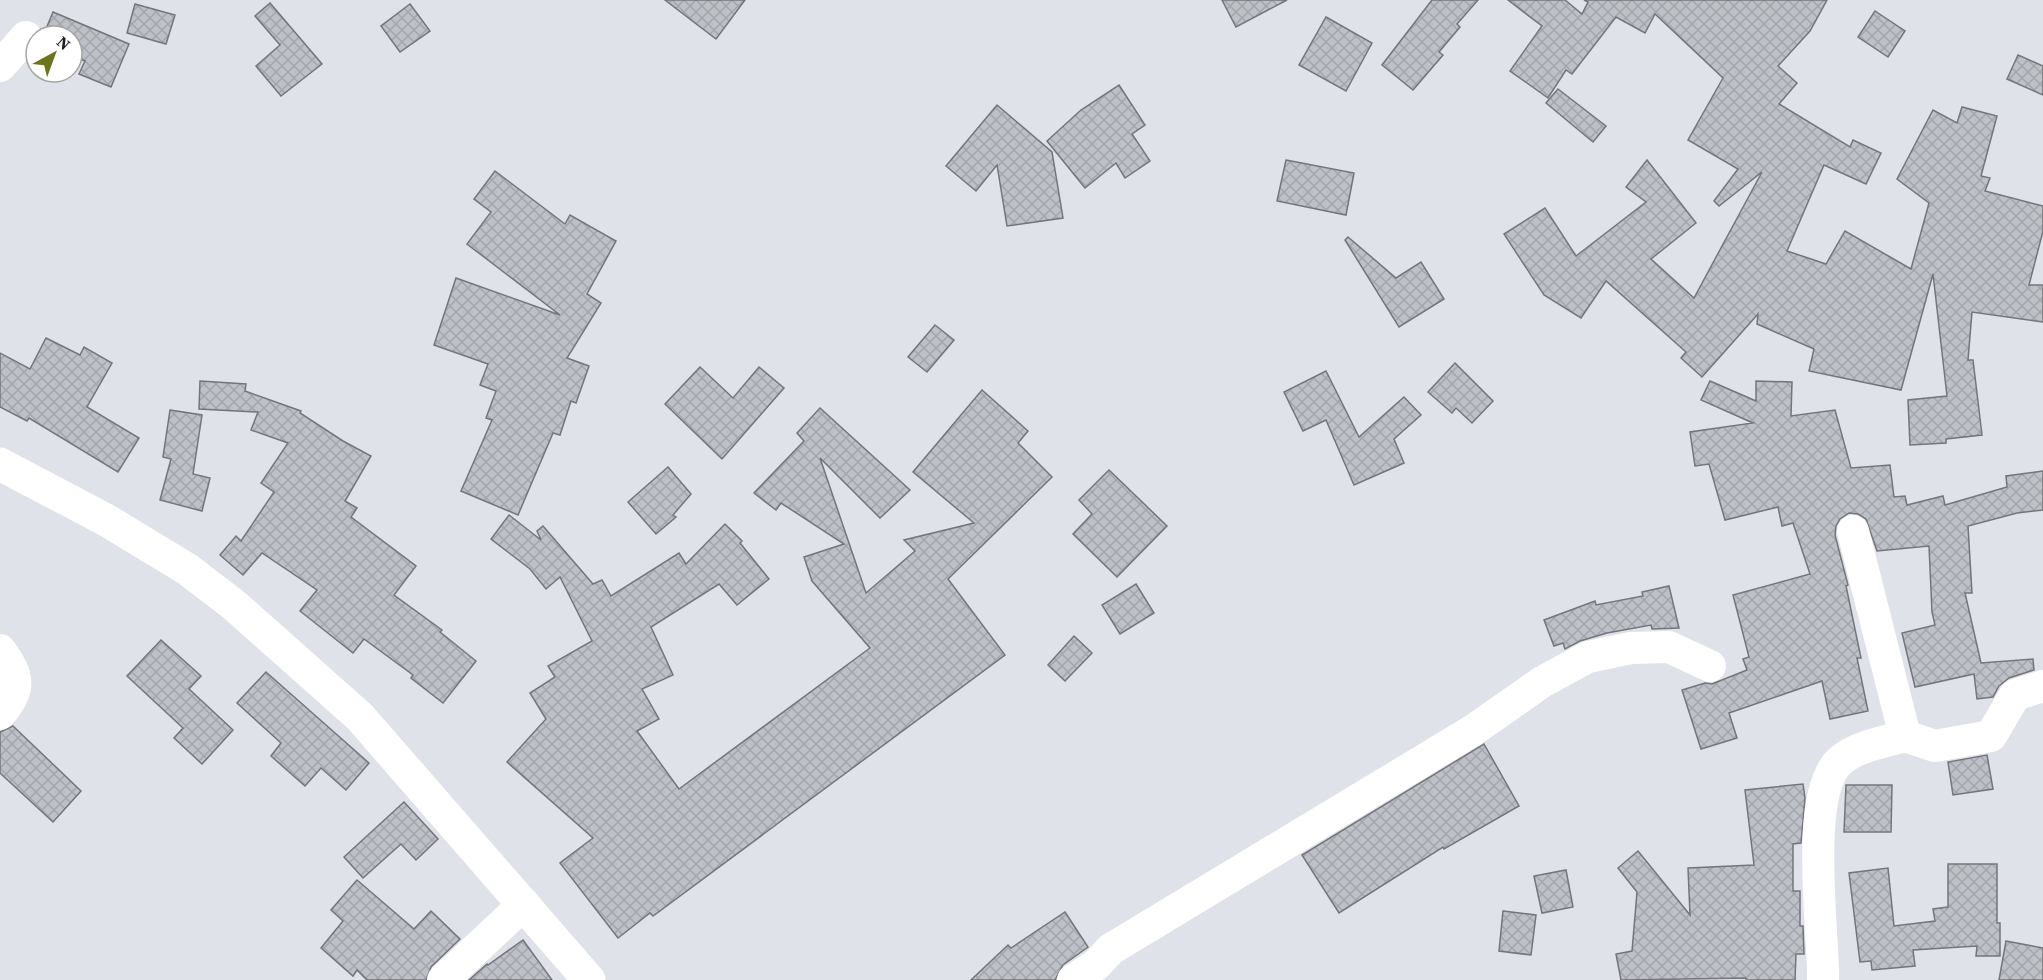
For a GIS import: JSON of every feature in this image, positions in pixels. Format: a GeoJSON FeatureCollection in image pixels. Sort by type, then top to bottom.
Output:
{"type":"FeatureCollection","features":[{"type":"Feature","properties":{"kind":"main road"},"geometry":{"type":"LineString","coordinates":[[0,464],[106,519],[187,569],[234,605],[360,717],[589,980]]}},
{"type":"Feature","properties":{"kind":"street"},"geometry":{"type":"LineString","coordinates":[[0,66],[24,39]]}},
{"type":"Feature","properties":{"kind":"street"},"geometry":{"type":"LineString","coordinates":[[1853,531],[1905,736]]}},
{"type":"Feature","properties":{"kind":"street"},"geometry":{"type":"LineString","coordinates":[[1072,980],[1096,965],[1111,949],[1472,731],[1542,682],[1588,657],[1631,648],[1668,647],[1710,666]]}},
{"type":"Feature","properties":{"kind":"street"},"geometry":{"type":"LineString","coordinates":[[0,650],[16,677],[14,698],[0,714]]}},
{"type":"Feature","properties":{"kind":"street"},"geometry":{"type":"LineString","coordinates":[[1823,980],[1819,806],[1828,778],[1839,761],[1857,751],[1905,736],[1935,746],[1991,736],[2015,695],[2043,686]]}},
{"type":"Feature","properties":{"kind":"street"},"geometry":{"type":"LineString","coordinates":[[443,980],[524,904]]}},
{"type":"Feature","properties":{"kind":"building"},"geometry":{"type":"Polygon","coordinates":[[[665,0],[745,0],[716,39],[665,0]]]}},
{"type":"Feature","properties":{"kind":"building"},"geometry":{"type":"Polygon","coordinates":[[[1222,0],[1287,0],[1236,27],[1222,0]]]}},
{"type":"Feature","properties":{"kind":"building"},"geometry":{"type":"Polygon","coordinates":[[[1432,0],[1478,0],[1457,24],[1460,27],[1439,52],[1443,55],[1413,90],[1382,65],[1432,0]]]}},
{"type":"Feature","properties":{"kind":"building"},"geometry":{"type":"Polygon","coordinates":[[[1508,0],[1565,0],[1582,14],[1588,2],[1584,0],[1827,0],[1810,31],[1778,66],[1797,83],[1779,104],[1850,147],[1853,140],[1881,153],[1866,184],[1824,165],[1787,251],[1826,264],[1845,231],[1911,269],[1929,203],[1897,179],[1933,110],[1957,123],[1962,107],[1997,116],[1981,176],[1990,178],[1985,191],[2043,206],[2043,231],[2029,285],[2043,285],[2043,322],[1972,312],[1968,360],[1973,360],[1982,435],[1946,439],[1946,443],[1910,445],[1908,400],[1947,396],[1933,274],[1901,390],[1809,371],[1814,349],[1757,324],[1758,314],[1702,377],[1681,358],[1686,352],[1606,281],[1581,318],[1544,295],[1504,234],[1545,208],[1576,256],[1646,202],[1626,187],[1647,160],[1696,223],[1651,259],[1694,298],[1762,172],[1719,206],[1714,201],[1738,169],[1688,140],[1723,78],[1655,14],[1645,33],[1616,17],[1572,74],[1566,70],[1548,98],[1510,71],[1542,26],[1508,0]]]}},
{"type":"Feature","properties":{"kind":"building"},"geometry":{"type":"Polygon","coordinates":[[[270,3],[322,64],[281,96],[256,66],[280,45],[255,16],[270,3]]]}},
{"type":"Feature","properties":{"kind":"building"},"geometry":{"type":"Polygon","coordinates":[[[135,4],[175,15],[166,44],[127,33],[135,4]]]}},
{"type":"Feature","properties":{"kind":"building"},"geometry":{"type":"Polygon","coordinates":[[[410,4],[430,31],[400,52],[381,26],[410,4]]]}},
{"type":"Feature","properties":{"kind":"building"},"geometry":{"type":"Polygon","coordinates":[[[1875,11],[1905,31],[1888,57],[1858,37],[1875,11]]]}},
{"type":"Feature","properties":{"kind":"building"},"geometry":{"type":"Polygon","coordinates":[[[53,12],[82,24],[48,24],[53,12]]]}},
{"type":"Feature","properties":{"kind":"building"},"geometry":{"type":"Polygon","coordinates":[[[1326,17],[1372,43],[1346,91],[1299,65],[1326,17]]]}},
{"type":"Feature","properties":{"kind":"building"},"geometry":{"type":"Polygon","coordinates":[[[84,25],[129,44],[111,87],[84,76],[84,25]]]}},
{"type":"Feature","properties":{"kind":"building"},"geometry":{"type":"Polygon","coordinates":[[[2018,55],[2043,66],[2043,95],[2007,79],[2018,55]]]}},
{"type":"Feature","properties":{"kind":"building"},"geometry":{"type":"Polygon","coordinates":[[[1119,85],[1145,125],[1132,134],[1150,161],[1125,178],[1116,163],[1085,188],[1047,141],[1081,110],[1119,85]]]}},
{"type":"Feature","properties":{"kind":"building"},"geometry":{"type":"Polygon","coordinates":[[[1558,89],[1606,126],[1593,142],[1546,103],[1558,89]]]}},
{"type":"Feature","properties":{"kind":"building"},"geometry":{"type":"Polygon","coordinates":[[[997,105],[1052,152],[1063,218],[1007,226],[997,165],[976,191],[946,166],[997,105]]]}},
{"type":"Feature","properties":{"kind":"building"},"geometry":{"type":"Polygon","coordinates":[[[1286,160],[1354,173],[1346,215],[1277,201],[1286,160]]]}},
{"type":"Feature","properties":{"kind":"building"},"geometry":{"type":"Polygon","coordinates":[[[495,171],[565,224],[570,215],[616,241],[587,294],[601,303],[567,358],[589,366],[576,403],[571,401],[560,435],[553,433],[518,515],[461,491],[492,420],[486,418],[496,391],[480,385],[488,364],[434,345],[456,278],[560,315],[467,244],[491,212],[474,199],[495,171]]]}},
{"type":"Feature","properties":{"kind":"building"},"geometry":{"type":"Polygon","coordinates":[[[1348,237],[1396,278],[1421,262],[1444,299],[1399,327],[1345,240],[1348,237]]]}},
{"type":"Feature","properties":{"kind":"building"},"geometry":{"type":"Polygon","coordinates":[[[935,325],[954,340],[927,372],[908,357],[935,325]]]}},
{"type":"Feature","properties":{"kind":"building"},"geometry":{"type":"Polygon","coordinates":[[[46,338],[80,355],[84,347],[112,363],[87,407],[139,438],[118,472],[29,418],[27,421],[0,407],[0,353],[30,369],[46,338]]]}},
{"type":"Feature","properties":{"kind":"building"},"geometry":{"type":"Polygon","coordinates":[[[1455,363],[1493,401],[1472,423],[1456,408],[1452,413],[1428,392],[1455,363]]]}},
{"type":"Feature","properties":{"kind":"building"},"geometry":{"type":"Polygon","coordinates":[[[700,367],[733,398],[759,367],[784,388],[722,459],[665,404],[700,367]]]}},
{"type":"Feature","properties":{"kind":"building"},"geometry":{"type":"Polygon","coordinates":[[[1326,371],[1359,437],[1404,397],[1421,415],[1394,439],[1404,463],[1354,485],[1326,420],[1303,431],[1284,392],[1326,371]]]}},
{"type":"Feature","properties":{"kind":"building"},"geometry":{"type":"Polygon","coordinates":[[[200,381],[246,384],[245,391],[301,411],[300,413],[343,441],[371,456],[345,501],[357,508],[351,517],[416,566],[394,595],[442,630],[440,632],[476,661],[443,703],[411,678],[413,675],[364,639],[353,653],[300,611],[317,590],[262,553],[243,575],[220,555],[236,536],[241,541],[274,492],[261,483],[288,443],[251,430],[258,412],[199,409],[200,381]]]}},
{"type":"Feature","properties":{"kind":"building"},"geometry":{"type":"Polygon","coordinates":[[[1710,381],[1756,401],[1756,381],[1792,382],[1791,416],[1835,410],[1851,468],[1890,465],[1894,497],[1905,496],[1907,505],[1943,496],[1945,505],[2007,487],[2006,476],[2043,471],[2043,510],[2017,513],[1968,526],[1972,593],[1965,593],[1981,663],[2033,659],[2034,670],[2009,678],[1999,686],[1993,697],[1977,699],[1974,674],[1915,687],[1902,633],[1935,625],[1932,612],[1929,546],[1877,551],[1866,519],[1858,514],[1849,513],[1840,519],[1835,535],[1848,585],[1846,586],[1861,658],[1857,658],[1868,711],[1830,719],[1822,681],[1729,713],[1737,738],[1701,749],[1682,690],[1705,683],[1712,684],[1747,670],[1743,659],[1749,657],[1733,595],[1810,574],[1793,523],[1782,526],[1778,507],[1725,520],[1709,464],[1695,466],[1690,432],[1753,423],[1701,400],[1710,381]]]}},
{"type":"Feature","properties":{"kind":"building"},"geometry":{"type":"Polygon","coordinates":[[[982,390],[1028,431],[1018,443],[1052,477],[948,579],[1005,655],[653,916],[650,913],[618,938],[560,863],[593,838],[507,762],[546,719],[530,693],[555,677],[548,666],[592,641],[560,577],[546,589],[530,569],[491,539],[509,515],[541,540],[537,531],[543,526],[593,584],[602,580],[611,596],[679,553],[686,564],[725,524],[742,541],[740,543],[769,579],[737,605],[719,584],[651,627],[673,675],[642,689],[659,719],[637,731],[679,789],[870,648],[812,581],[804,557],[844,544],[781,503],[776,510],[754,493],[804,441],[797,433],[820,408],[910,490],[880,518],[820,458],[866,593],[915,551],[904,540],[974,523],[913,472],[982,390]]]}},
{"type":"Feature","properties":{"kind":"building"},"geometry":{"type":"Polygon","coordinates":[[[170,410],[202,415],[193,474],[210,478],[202,511],[160,500],[171,459],[163,457],[170,410]]]}},
{"type":"Feature","properties":{"kind":"building"},"geometry":{"type":"Polygon","coordinates":[[[668,467],[691,494],[673,515],[676,517],[656,534],[628,502],[668,467]]]}},
{"type":"Feature","properties":{"kind":"building"},"geometry":{"type":"Polygon","coordinates":[[[1109,470],[1167,526],[1117,577],[1073,534],[1092,514],[1079,500],[1109,470]]]}},
{"type":"Feature","properties":{"kind":"building"},"geometry":{"type":"Polygon","coordinates":[[[1136,584],[1154,613],[1120,634],[1102,605],[1136,584]]]}},
{"type":"Feature","properties":{"kind":"building"},"geometry":{"type":"Polygon","coordinates":[[[1669,586],[1679,628],[1652,629],[1651,625],[1607,633],[1580,641],[1565,649],[1563,643],[1554,646],[1544,620],[1595,601],[1596,605],[1643,596],[1642,592],[1669,586]]]}},
{"type":"Feature","properties":{"kind":"building"},"geometry":{"type":"Polygon","coordinates":[[[1074,636],[1092,653],[1065,681],[1048,665],[1074,636]]]}},
{"type":"Feature","properties":{"kind":"building"},"geometry":{"type":"Polygon","coordinates":[[[161,640],[201,676],[189,689],[233,730],[202,764],[174,738],[183,728],[127,676],[161,640]]]}},
{"type":"Feature","properties":{"kind":"building"},"geometry":{"type":"Polygon","coordinates":[[[266,672],[369,763],[346,790],[321,768],[305,786],[271,756],[281,743],[237,703],[266,672]]]}},
{"type":"Feature","properties":{"kind":"building"},"geometry":{"type":"Polygon","coordinates":[[[13,726],[81,791],[53,822],[0,773],[0,732],[13,726]]]}},
{"type":"Feature","properties":{"kind":"building"},"geometry":{"type":"Polygon","coordinates":[[[1484,744],[1519,806],[1444,849],[1443,847],[1339,913],[1302,855],[1484,744]]]}},
{"type":"Feature","properties":{"kind":"building"},"geometry":{"type":"Polygon","coordinates":[[[1987,755],[1993,789],[1953,795],[1948,762],[1987,755]]]}},
{"type":"Feature","properties":{"kind":"building"},"geometry":{"type":"Polygon","coordinates":[[[1803,784],[1805,798],[1801,843],[1793,844],[1793,891],[1800,891],[1800,926],[1803,926],[1804,954],[1796,954],[1795,980],[1746,980],[1746,978],[1621,980],[1616,954],[1632,951],[1637,892],[1618,868],[1638,851],[1690,915],[1688,868],[1754,865],[1745,790],[1803,784]]]}},
{"type":"Feature","properties":{"kind":"building"},"geometry":{"type":"Polygon","coordinates":[[[1846,785],[1892,785],[1891,832],[1844,832],[1846,785]]]}},
{"type":"Feature","properties":{"kind":"building"},"geometry":{"type":"Polygon","coordinates":[[[404,802],[438,839],[416,860],[401,844],[363,878],[344,857],[404,802]]]}},
{"type":"Feature","properties":{"kind":"building"},"geometry":{"type":"Polygon","coordinates":[[[1948,864],[1997,864],[1997,923],[2000,923],[2000,956],[1976,956],[1977,946],[1913,950],[1915,966],[1872,970],[1871,961],[1860,962],[1849,873],[1888,868],[1894,926],[1935,921],[1933,909],[1948,907],[1948,864]]]}},
{"type":"Feature","properties":{"kind":"building"},"geometry":{"type":"Polygon","coordinates":[[[1566,870],[1573,907],[1542,913],[1534,876],[1566,870]]]}},
{"type":"Feature","properties":{"kind":"building"},"geometry":{"type":"Polygon","coordinates":[[[357,880],[414,929],[431,911],[460,939],[431,967],[426,980],[367,980],[357,970],[353,976],[321,948],[343,921],[331,910],[357,880]]]}},
{"type":"Feature","properties":{"kind":"building"},"geometry":{"type":"Polygon","coordinates":[[[1503,911],[1536,915],[1531,955],[1499,951],[1503,911]]]}},
{"type":"Feature","properties":{"kind":"building"},"geometry":{"type":"Polygon","coordinates":[[[1065,912],[1088,947],[1063,965],[1055,980],[971,980],[1008,945],[1011,948],[1065,912]]]}},
{"type":"Feature","properties":{"kind":"building"},"geometry":{"type":"Polygon","coordinates":[[[523,940],[552,980],[469,980],[487,964],[523,940]]]}},
{"type":"Feature","properties":{"kind":"building"},"geometry":{"type":"Polygon","coordinates":[[[2006,941],[2043,948],[2043,980],[1999,980],[2006,941]]]}}]}
